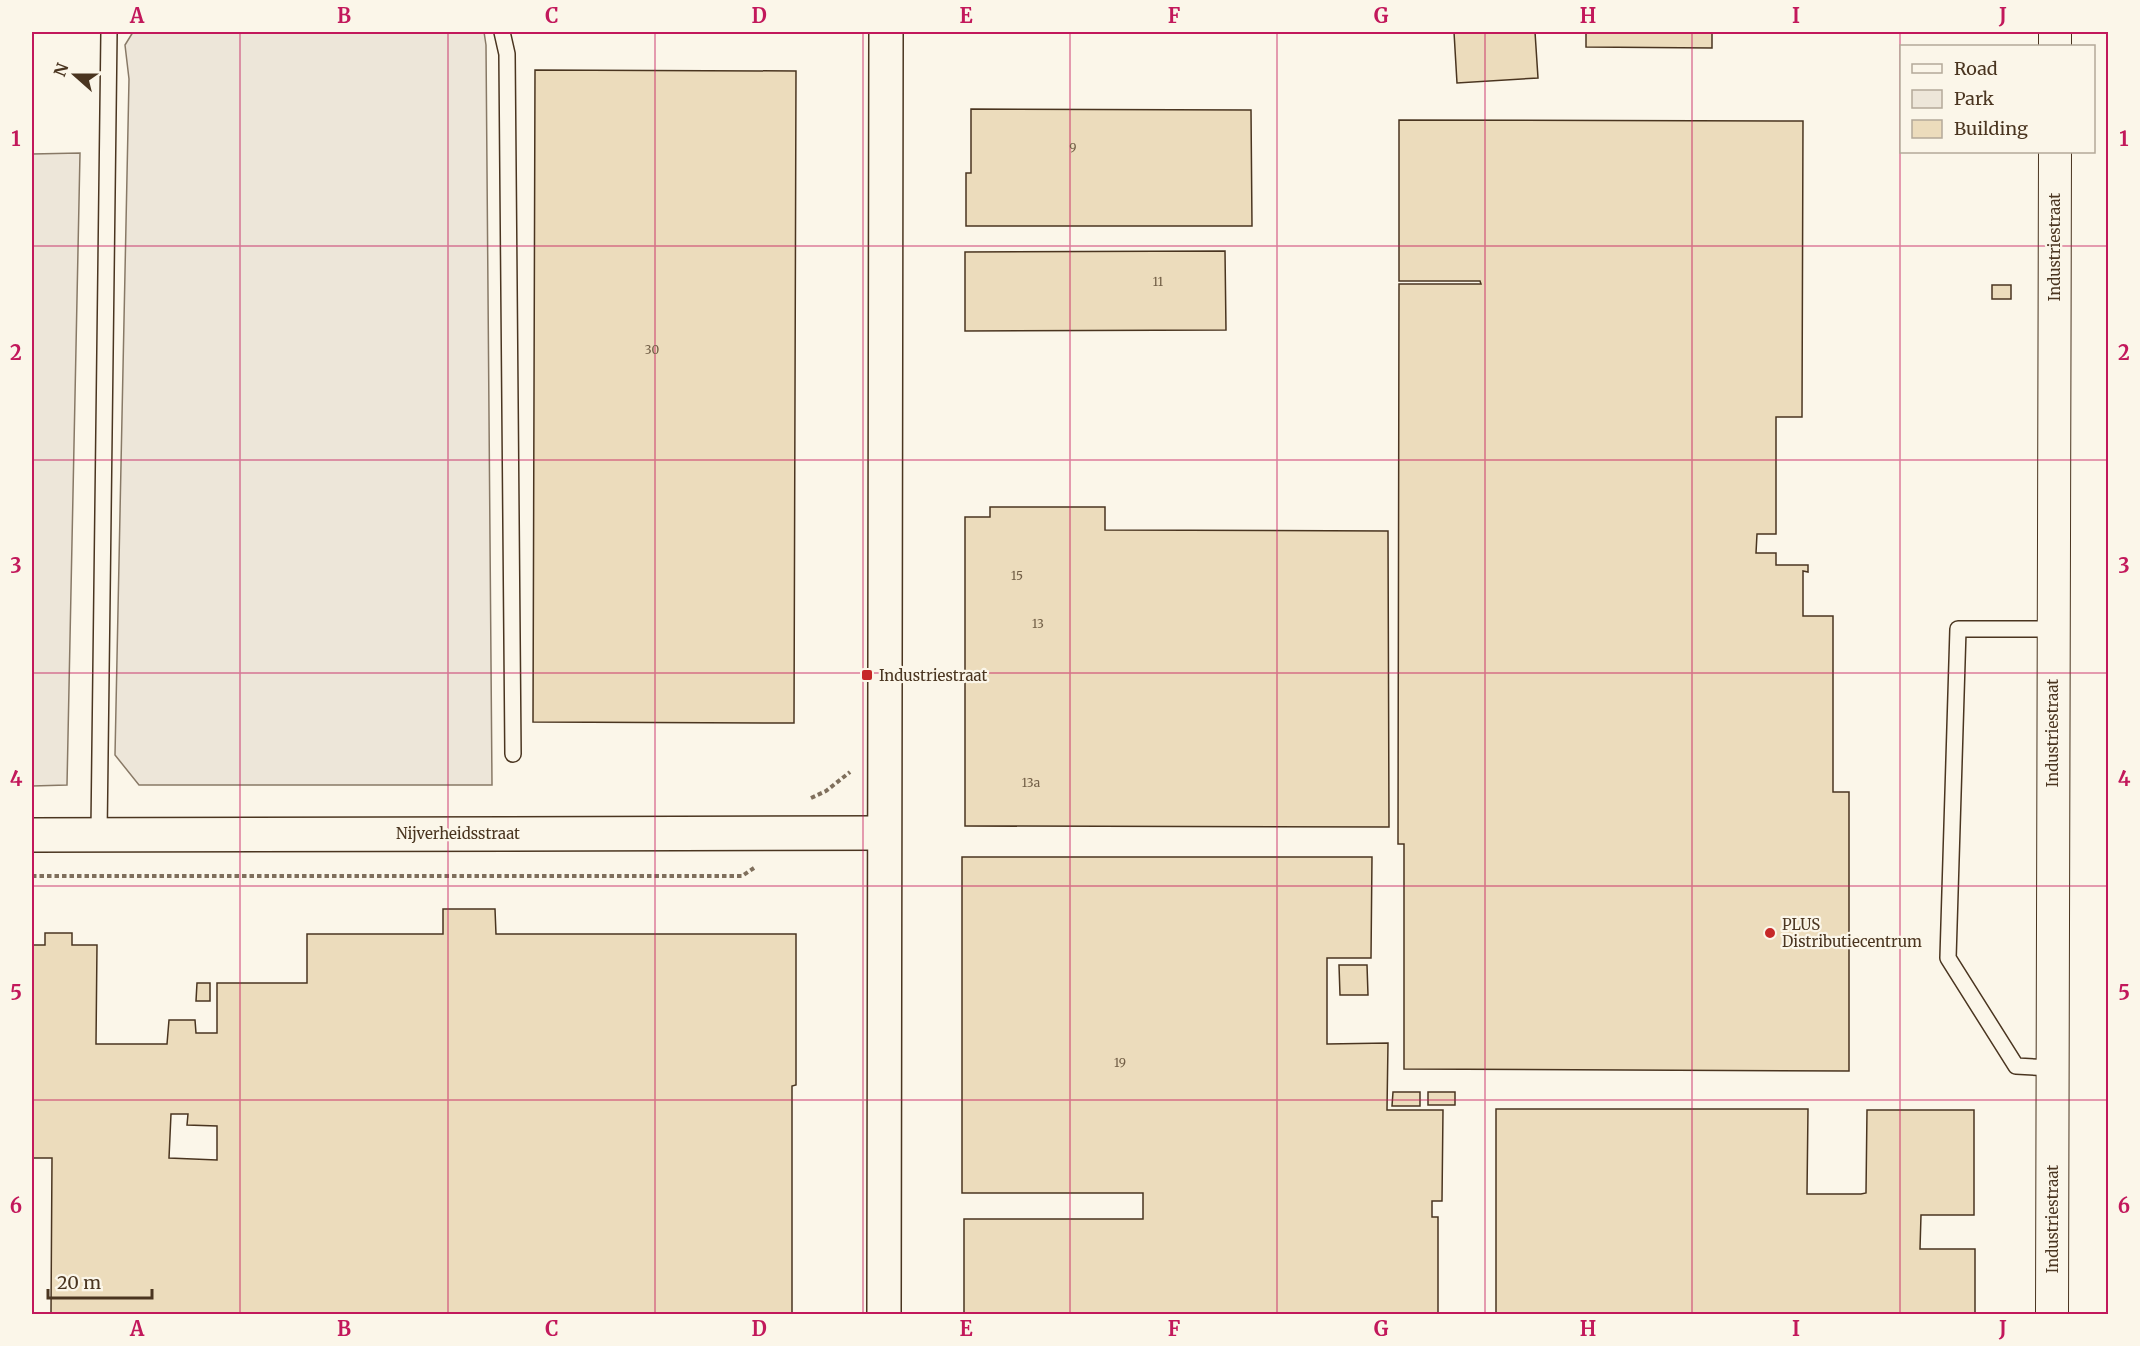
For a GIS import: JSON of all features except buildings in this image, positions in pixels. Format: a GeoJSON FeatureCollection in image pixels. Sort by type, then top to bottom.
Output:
{"type":"FeatureCollection","features":[{"type":"Feature","properties":{"kind":"street"},"geometry":{"type":"LineString","coordinates":[[884,1314],[886,32]]}},
{"type":"Feature","properties":{"kind":"street","name":"Industriestraat"},"geometry":{"type":"LineString","coordinates":[[2052,1314],[2055,153]]}},
{"type":"Feature","properties":{"kind":"street","name":"Nijverheidsstraat"},"geometry":{"type":"LineString","coordinates":[[32,835],[99,833],[884,833]]}},
{"type":"Feature","properties":{"kind":"lane"},"geometry":{"type":"LineString","coordinates":[[99,833],[109,32]]}},
{"type":"Feature","properties":{"kind":"lane"},"geometry":{"type":"LineString","coordinates":[[502,32],[507,54],[513,754]]}},
{"type":"Feature","properties":{"kind":"lane"},"geometry":{"type":"LineString","coordinates":[[2052,629],[1958,629],[1948,958],[2016,1066],[2052,1068]]}},
{"type":"Feature","properties":{"kind":"path"},"geometry":{"type":"LineString","coordinates":[[809,800],[842,779],[855,764]]}},
{"type":"Feature","properties":{"kind":"path"},"geometry":{"type":"LineString","coordinates":[[32,876],[742,876],[771,858],[771,833]]}},
{"type":"Feature","properties":{"kind":"green space"},"geometry":{"type":"Polygon","coordinates":[[[133,32],[484,32],[486,45],[492,785],[139,785],[115,755],[129,79],[125,45],[133,32]]]}},
{"type":"Feature","properties":{"kind":"green space"},"geometry":{"type":"Polygon","coordinates":[[[80,153],[67,785],[32,786],[32,154],[80,153]]]}},
{"type":"Feature","properties":{"kind":"place","name":"Industriestraat"},"geometry":{"type":"Point","coordinates":[867,675]}},
{"type":"Feature","properties":{"kind":"place","name":"PLUS Distributiecentrum"},"geometry":{"type":"Point","coordinates":[1770,933]}}]}
